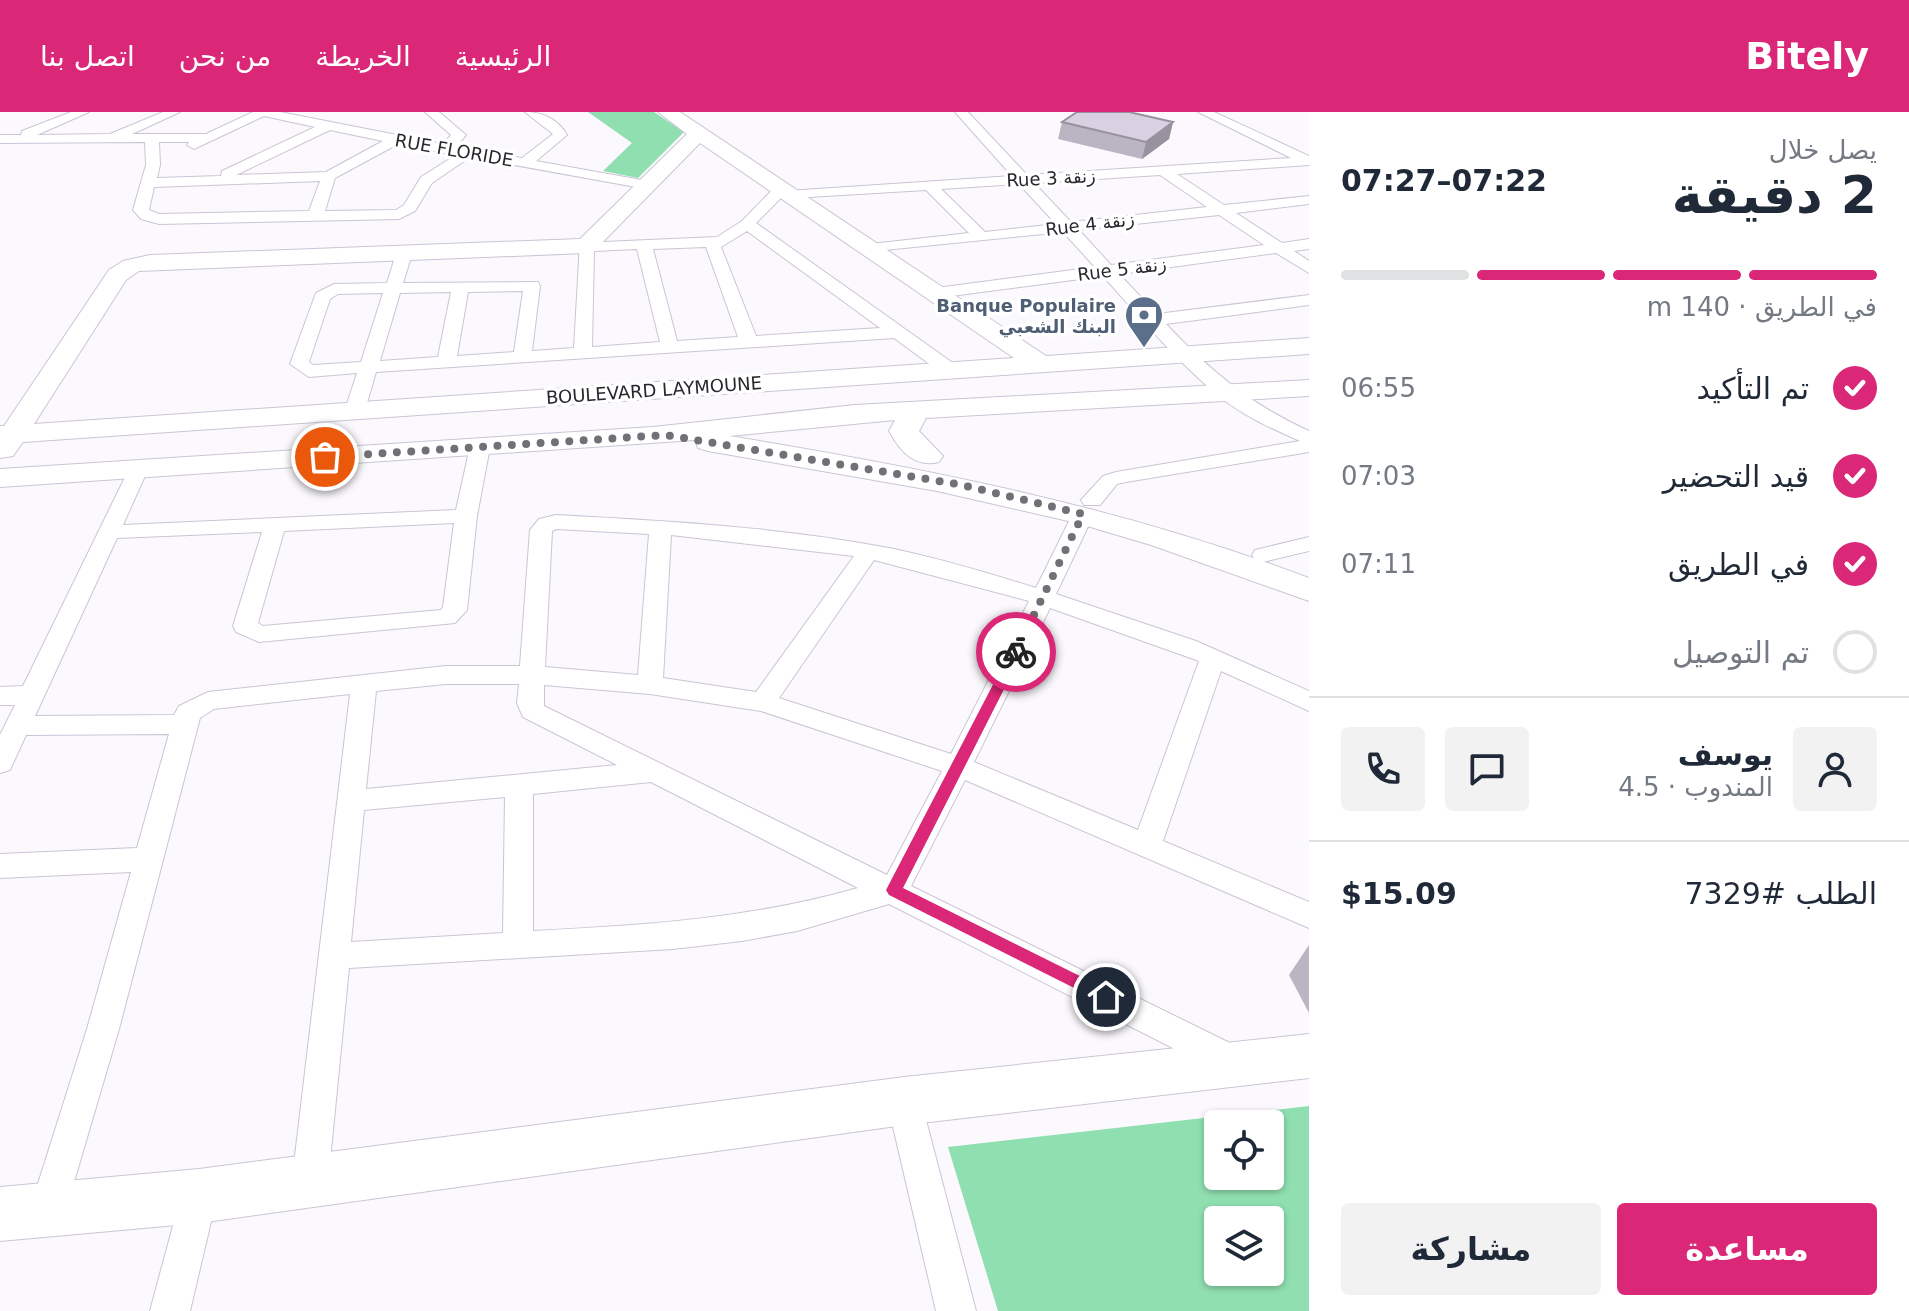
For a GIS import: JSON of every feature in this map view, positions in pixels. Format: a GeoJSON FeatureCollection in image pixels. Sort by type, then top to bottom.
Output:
{"type":"FeatureCollection","features":[{"type":"Feature","properties":{"kind":"street"},"geometry":{"type":"LineString","coordinates":[[6,139],[83,112]]}},
{"type":"Feature","properties":{"kind":"street"},"geometry":{"type":"LineString","coordinates":[[105,140],[174,112]]}},
{"type":"Feature","properties":{"kind":"street"},"geometry":{"type":"LineString","coordinates":[[181,152],[262,112]]}},
{"type":"Feature","properties":{"kind":"street","name":"RUE FLORIDE"},"geometry":{"type":"LineString","coordinates":[[262,112],[396,140],[647,185]]}},
{"type":"Feature","properties":{"kind":"street"},"geometry":{"type":"LineString","coordinates":[[431,112],[459,135],[446,149]]}},
{"type":"Feature","properties":{"kind":"street"},"geometry":{"type":"LineString","coordinates":[[525,163],[560,135],[557,129],[531,112]]}},
{"type":"Feature","properties":{"kind":"street"},"geometry":{"type":"LineString","coordinates":[[667,112],[1039,363]]}},
{"type":"Feature","properties":{"kind":"street"},"geometry":{"type":"LineString","coordinates":[[961,112],[1184,354],[1228,394],[1270,420],[1309,438]]}},
{"type":"Feature","properties":{"kind":"street"},"geometry":{"type":"LineString","coordinates":[[1204,112],[1309,161]]}},
{"type":"Feature","properties":{"kind":"street"},"geometry":{"type":"LineString","coordinates":[[217,180],[328,126]]}},
{"type":"Feature","properties":{"kind":"street"},"geometry":{"type":"LineString","coordinates":[[583,352],[586,246],[699,133]]}},
{"type":"Feature","properties":{"kind":"street"},"geometry":{"type":"LineString","coordinates":[[6,139],[152,141],[208,138]]}},
{"type":"Feature","properties":{"kind":"street"},"geometry":{"type":"LineString","coordinates":[[149,183],[329,176],[396,140]]}},
{"type":"Feature","properties":{"kind":"street"},"geometry":{"type":"LineString","coordinates":[[152,141],[160,162],[149,183],[141,210],[146,216],[154,218],[315,217],[404,212],[410,208],[426,180],[468,153]]}},
{"type":"Feature","properties":{"kind":"street","name":"Rue 3 زنقة"},"geometry":{"type":"LineString","coordinates":[[787,191],[1165,172],[1309,161]]}},
{"type":"Feature","properties":{"kind":"street"},"geometry":{"type":"LineString","coordinates":[[1165,172],[1309,268]]}},
{"type":"Feature","properties":{"kind":"street"},"geometry":{"type":"LineString","coordinates":[[315,217],[329,176]]}},
{"type":"Feature","properties":{"kind":"street"},"geometry":{"type":"LineString","coordinates":[[929,185],[982,237]]}},
{"type":"Feature","properties":{"kind":"street"},"geometry":{"type":"LineString","coordinates":[[4,441],[117,275],[131,266],[150,262],[712,243],[726,240],[787,191]]}},
{"type":"Feature","properties":{"kind":"street","name":"Rue 4 زنقة"},"geometry":{"type":"LineString","coordinates":[[871,249],[1309,200]]}},
{"type":"Feature","properties":{"kind":"street"},"geometry":{"type":"LineString","coordinates":[[747,224],[950,370]]}},
{"type":"Feature","properties":{"kind":"street"},"geometry":{"type":"LineString","coordinates":[[712,243],[749,342]]}},
{"type":"Feature","properties":{"kind":"street","name":"Rue 5 زنقة"},"geometry":{"type":"LineString","coordinates":[[936,293],[1309,244]]}},
{"type":"Feature","properties":{"kind":"street"},"geometry":{"type":"LineString","coordinates":[[644,245],[670,347]]}},
{"type":"Feature","properties":{"kind":"street"},"geometry":{"type":"LineString","coordinates":[[355,410],[404,254]]}},
{"type":"Feature","properties":{"kind":"street"},"geometry":{"type":"LineString","coordinates":[[522,356],[534,288],[524,284],[334,289],[324,294],[299,364],[309,371],[900,332]]}},
{"type":"Feature","properties":{"kind":"street"},"geometry":{"type":"LineString","coordinates":[[447,360],[461,286]]}},
{"type":"Feature","properties":{"kind":"street"},"geometry":{"type":"LineString","coordinates":[[1154,320],[1309,300]]}},
{"type":"Feature","properties":{"kind":"street","name":"BOULEVARD LAYMOUNE"},"geometry":{"type":"LineString","coordinates":[[4,441],[355,410],[1309,346]]}},
{"type":"Feature","properties":{"kind":"street","name":"BOULEVARD LAYMOUNE"},"geometry":{"type":"LineString","coordinates":[[770,422],[1309,388]]}},
{"type":"Feature","properties":{"kind":"street"},"geometry":{"type":"LineString","coordinates":[[633,392],[928,456],[1087,507],[1309,590]]}},
{"type":"Feature","properties":{"kind":"street"},"geometry":{"type":"LineString","coordinates":[[600,394],[600,409],[608,417],[634,428],[1177,525],[1309,572]]}},
{"type":"Feature","properties":{"kind":"street"},"geometry":{"type":"LineString","coordinates":[[916,412],[904,431],[912,445],[928,456]]}},
{"type":"Feature","properties":{"kind":"street"},"geometry":{"type":"LineString","coordinates":[[0,478],[666,435],[770,422]]}},
{"type":"Feature","properties":{"kind":"street"},"geometry":{"type":"LineString","coordinates":[[334,956],[673,936],[742,928],[797,918],[894,890],[960,767],[1087,507],[1110,480],[1309,446]]}},
{"type":"Feature","properties":{"kind":"street"},"geometry":{"type":"LineString","coordinates":[[275,525],[245,626],[259,634],[447,617],[455,610],[466,516],[480,447]]}},
{"type":"Feature","properties":{"kind":"street"},"geometry":{"type":"LineString","coordinates":[[0,763],[138,469]]}},
{"type":"Feature","properties":{"kind":"street"},"geometry":{"type":"LineString","coordinates":[[110,532],[466,516]]}},
{"type":"Feature","properties":{"kind":"street"},"geometry":{"type":"LineString","coordinates":[[1239,1064],[532,711],[541,530],[547,524],[556,522],[660,527],[794,540],[868,552],[1042,596],[1171,642],[1308,699]]}},
{"type":"Feature","properties":{"kind":"street"},"geometry":{"type":"LineString","coordinates":[[650,685],[660,527]]}},
{"type":"Feature","properties":{"kind":"street"},"geometry":{"type":"LineString","coordinates":[[1263,555],[1309,544]]}},
{"type":"Feature","properties":{"kind":"street"},"geometry":{"type":"LineString","coordinates":[[763,702],[868,552]]}},
{"type":"Feature","properties":{"kind":"street"},"geometry":{"type":"LineString","coordinates":[[1147,846],[1212,659]]}},
{"type":"Feature","properties":{"kind":"street"},"geometry":{"type":"LineString","coordinates":[[1309,915],[960,767],[763,702],[650,685],[532,675],[446,675],[208,701],[188,713],[103,1029],[24,1211],[199,1196],[904,1101],[1309,1056]]}},
{"type":"Feature","properties":{"kind":"street"},"geometry":{"type":"LineString","coordinates":[[310,1181],[364,682]]}},
{"type":"Feature","properties":{"kind":"street"},"geometry":{"type":"LineString","coordinates":[[0,696],[33,695]]}},
{"type":"Feature","properties":{"kind":"street"},"geometry":{"type":"LineString","coordinates":[[19,726],[185,724]]}},
{"type":"Feature","properties":{"kind":"street"},"geometry":{"type":"LineString","coordinates":[[350,801],[654,772]]}},
{"type":"Feature","properties":{"kind":"street"},"geometry":{"type":"LineString","coordinates":[[518,944],[519,785]]}},
{"type":"Feature","properties":{"kind":"street"},"geometry":{"type":"LineString","coordinates":[[0,866],[149,859]]}},
{"type":"Feature","properties":{"kind":"street"},"geometry":{"type":"LineString","coordinates":[[904,1101],[956,1311]]}},
{"type":"Feature","properties":{"kind":"street"},"geometry":{"type":"LineString","coordinates":[[170,1311],[199,1196]]}},
{"type":"Feature","properties":{"kind":"green space"},"geometry":{"type":"Polygon","coordinates":[[[588,112],[654,112],[684,132],[638,178],[603,171],[632,143],[588,112]]]}},
{"type":"Feature","properties":{"kind":"green space"},"geometry":{"type":"Polygon","coordinates":[[[1309,1106],[1309,1311],[998,1311],[948,1147],[1204,1118],[1204,1190],[1284,1190],[1284,1110],[1274,1110],[1309,1106]]]}},
{"type":"Feature","properties":{"kind":"building"},"geometry":{"type":"Polygon","coordinates":[[[1077,112],[1129,112],[1173,122],[1146,142],[1062,122],[1077,112]]]}},
{"type":"Feature","properties":{"kind":"way so far"},"geometry":{"type":"LineString","coordinates":[[325,457],[666,435],[962,485],[1083,514],[1016,652]]}},
{"type":"Feature","properties":{"kind":"place","name":"Banque Populaire البنك الشعبي"},"geometry":{"type":"Point","coordinates":[1144,349]}},
{"type":"Feature","properties":{"kind":"route"},"geometry":{"type":"LineString","coordinates":[[1016,652],[960,767],[894,890],[1106,997]]}}]}
